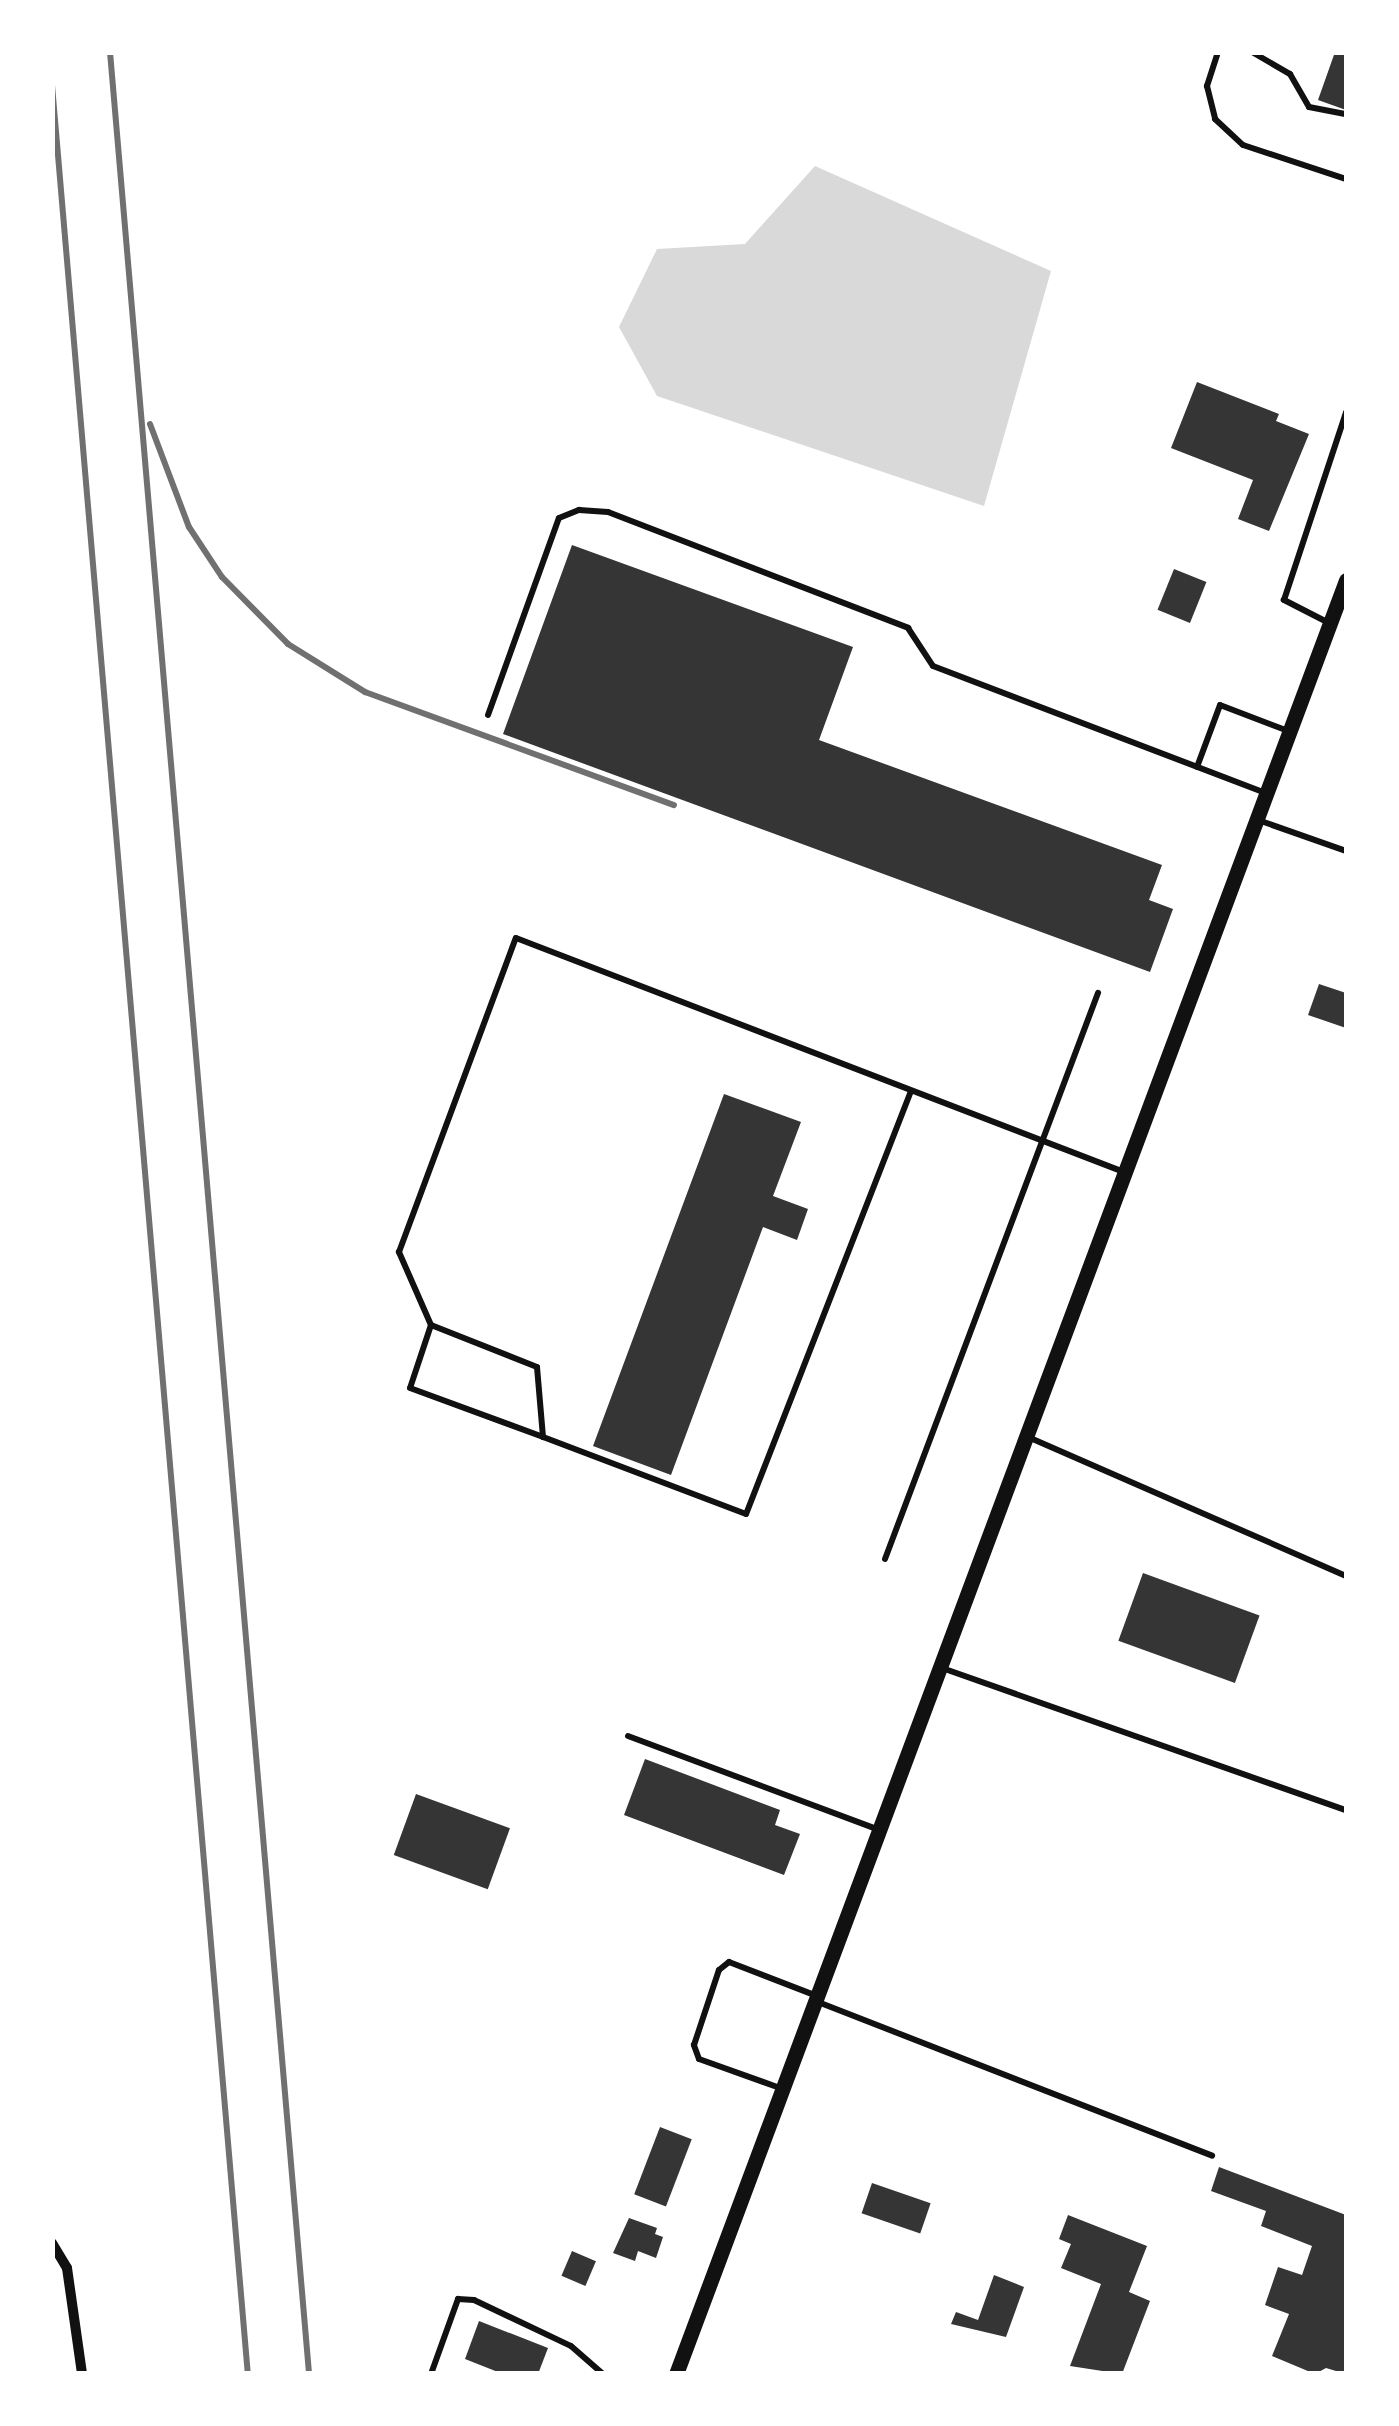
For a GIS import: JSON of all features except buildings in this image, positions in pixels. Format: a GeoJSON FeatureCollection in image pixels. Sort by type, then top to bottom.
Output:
{"type":"FeatureCollection","features":[{"type":"Feature","properties":{"kind":"street"},"geometry":{"type":"LineString","coordinates":[[676,2374],[1346,580]]}},
{"type":"Feature","properties":{"kind":"street"},"geometry":{"type":"LineString","coordinates":[[52,2243],[68,2268],[82,2374]]}},
{"type":"Feature","properties":{"kind":"lane"},"geometry":{"type":"LineString","coordinates":[[1218,52],[1207,86],[1214,120],[1243,145],[1346,179]]}},
{"type":"Feature","properties":{"kind":"lane"},"geometry":{"type":"LineString","coordinates":[[1252,52],[1290,74],[1309,107],[1346,114]]}},
{"type":"Feature","properties":{"kind":"lane"},"geometry":{"type":"LineString","coordinates":[[1330,623],[1284,600],[1346,412]]}},
{"type":"Feature","properties":{"kind":"lane"},"geometry":{"type":"LineString","coordinates":[[488,715],[559,518],[578,510],[608,512],[908,628],[933,666],[1267,793]]}},
{"type":"Feature","properties":{"kind":"lane"},"geometry":{"type":"LineString","coordinates":[[1197,766],[1220,705],[1290,732]]}},
{"type":"Feature","properties":{"kind":"lane"},"geometry":{"type":"LineString","coordinates":[[1257,820],[1346,850]]}},
{"type":"Feature","properties":{"kind":"lane"},"geometry":{"type":"LineString","coordinates":[[911,1091],[746,1514],[410,1388],[431,1325],[399,1252],[516,938],[1125,1173]]}},
{"type":"Feature","properties":{"kind":"lane"},"geometry":{"type":"LineString","coordinates":[[885,1559],[1098,993]]}},
{"type":"Feature","properties":{"kind":"lane"},"geometry":{"type":"LineString","coordinates":[[431,1325],[537,1367],[543,1437]]}},
{"type":"Feature","properties":{"kind":"lane"},"geometry":{"type":"LineString","coordinates":[[1027,1436],[1346,1576]]}},
{"type":"Feature","properties":{"kind":"lane"},"geometry":{"type":"LineString","coordinates":[[941,1667],[1346,1810]]}},
{"type":"Feature","properties":{"kind":"lane"},"geometry":{"type":"LineString","coordinates":[[628,1736],[880,1831]]}},
{"type":"Feature","properties":{"kind":"lane"},"geometry":{"type":"LineString","coordinates":[[784,2090],[699,2059],[694,2045],[720,1970],[728,1962],[1212,2156]]}},
{"type":"Feature","properties":{"kind":"lane"},"geometry":{"type":"LineString","coordinates":[[431,2374],[458,2299],[474,2300],[571,2346],[603,2374]]}},
{"type":"Feature","properties":{"kind":"shaded area"},"geometry":{"type":"Polygon","coordinates":[[[815,166],[1051,271],[984,506],[657,396],[619,327],[657,249],[745,244],[815,166]]]}},
{"type":"Feature","properties":{"kind":"railway"},"geometry":{"type":"LineString","coordinates":[[110,52],[309,2374]]}},
{"type":"Feature","properties":{"kind":"railway"},"geometry":{"type":"LineString","coordinates":[[52,85],[248,2374]]}},
{"type":"Feature","properties":{"kind":"railway"},"geometry":{"type":"LineString","coordinates":[[150,424],[189,527],[222,577],[288,644],[365,692],[674,805]]}}]}
